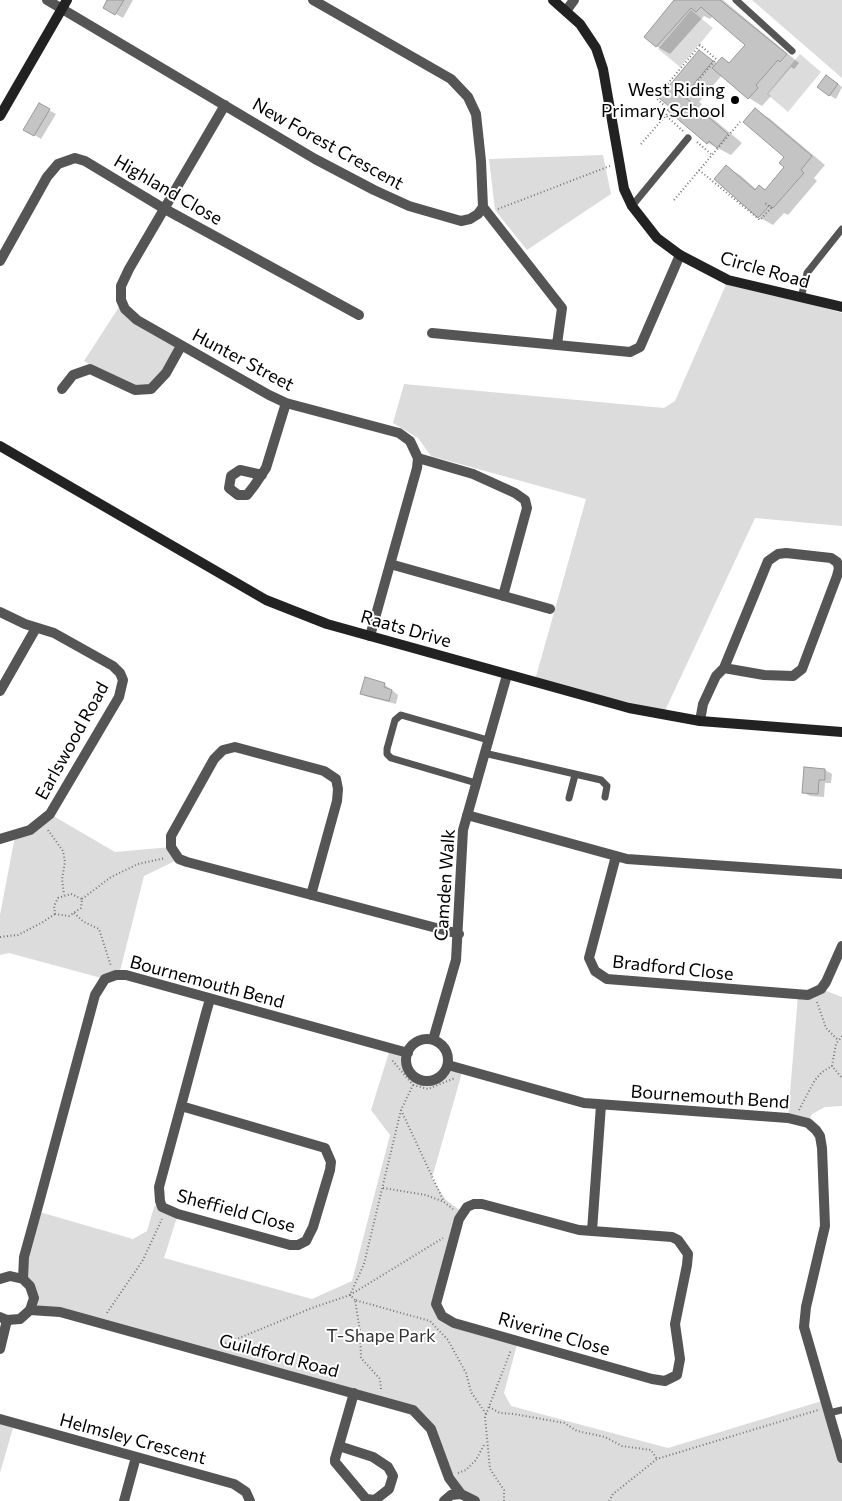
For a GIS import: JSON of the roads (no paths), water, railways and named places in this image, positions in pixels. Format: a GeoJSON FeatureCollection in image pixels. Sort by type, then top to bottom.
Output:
{"type":"FeatureCollection","features":[{"type":"Feature","properties":{"kind":"street","name":"New Forest Crescent"},"geometry":{"type":"LineString","coordinates":[[47,0],[64,5],[315,159],[409,206],[466,221],[485,210]]}},
{"type":"Feature","properties":{"kind":"street"},"geometry":{"type":"LineString","coordinates":[[313,0],[451,79],[468,97],[476,114],[479,133],[485,210],[562,308],[558,344]]}},
{"type":"Feature","properties":{"kind":"street","name":"Circle Road"},"geometry":{"type":"LineString","coordinates":[[554,0],[586,32],[601,61],[624,189],[632,206],[657,238],[680,255],[728,280],[842,307]]}},
{"type":"Feature","properties":{"kind":"street"},"geometry":{"type":"LineString","coordinates":[[566,10],[574,0]]}},
{"type":"Feature","properties":{"kind":"street"},"geometry":{"type":"LineString","coordinates":[[0,116],[64,5]]}},
{"type":"Feature","properties":{"kind":"street","name":"Hunter Street"},"geometry":{"type":"LineString","coordinates":[[225,105],[129,269],[122,286],[121,300],[124,309],[137,320],[181,346],[286,402],[399,433],[410,441],[418,458]]}},
{"type":"Feature","properties":{"kind":"street","name":"Highland Close"},"geometry":{"type":"LineString","coordinates":[[0,261],[47,177],[58,164],[75,158],[84,161],[163,208],[359,316]]}},
{"type":"Feature","properties":{"kind":"street"},"geometry":{"type":"LineString","coordinates":[[432,333],[630,352],[640,347],[680,255]]}},
{"type":"Feature","properties":{"kind":"street"},"geometry":{"type":"LineString","coordinates":[[62,389],[73,375],[90,369],[134,390],[151,389],[166,373],[181,346]]}},
{"type":"Feature","properties":{"kind":"street"},"geometry":{"type":"LineString","coordinates":[[262,475],[272,453],[286,402]]}},
{"type":"Feature","properties":{"kind":"street","name":"Raats Drive"},"geometry":{"type":"LineString","coordinates":[[0,446],[266,600],[306,617],[629,708],[700,721],[842,732]]}},
{"type":"Feature","properties":{"kind":"street"},"geometry":{"type":"LineString","coordinates":[[370,636],[418,458],[473,474],[515,493],[525,500],[527,508],[503,596]]}},
{"type":"Feature","properties":{"kind":"street"},"geometry":{"type":"LineString","coordinates":[[700,721],[703,704],[716,676],[724,668],[764,569],[773,556],[786,554],[831,558],[837,562],[839,568],[837,576],[802,670],[793,676],[724,668]]}},
{"type":"Feature","properties":{"kind":"street"},"geometry":{"type":"LineString","coordinates":[[390,564],[550,609]]}},
{"type":"Feature","properties":{"kind":"street","name":"Earlswood Road"},"geometry":{"type":"LineString","coordinates":[[0,612],[25,624],[54,633],[113,666],[120,673],[123,680],[119,697],[50,814],[41,824],[19,835],[0,839]]}},
{"type":"Feature","properties":{"kind":"street"},"geometry":{"type":"LineString","coordinates":[[0,691],[36,628]]}},
{"type":"Feature","properties":{"kind":"street","name":"Camden Walk"},"geometry":{"type":"LineString","coordinates":[[433,1040],[456,960],[460,852],[467,815],[507,674]]}},
{"type":"Feature","properties":{"kind":"street"},"geometry":{"type":"LineString","coordinates":[[311,895],[338,794],[336,779],[324,772],[235,747],[223,750],[214,759],[171,836],[171,847],[174,854],[186,862],[458,934]]}},
{"type":"Feature","properties":{"kind":"street"},"geometry":{"type":"LineString","coordinates":[[467,815],[627,859],[842,874]]}},
{"type":"Feature","properties":{"kind":"street","name":"Bradford Close"},"geometry":{"type":"LineString","coordinates":[[616,856],[589,958],[591,966],[600,976],[615,980],[798,995],[815,993],[826,982],[842,946]]}},
{"type":"Feature","properties":{"kind":"street","name":"Bournemouth Bend"},"geometry":{"type":"LineString","coordinates":[[24,1280],[24,1257],[95,995],[105,979],[116,975],[126,976],[408,1053]]}},
{"type":"Feature","properties":{"kind":"street","name":"Sheffield Close"},"geometry":{"type":"LineString","coordinates":[[181,1106],[325,1148],[331,1162],[330,1170],[310,1235],[306,1241],[298,1245],[178,1214],[162,1207],[158,1198],[159,1187],[210,999]]}},
{"type":"Feature","properties":{"kind":"street"},"geometry":{"type":"LineString","coordinates":[[424,1039],[433,1040],[445,1048],[448,1065],[441,1076],[432,1080],[423,1080],[412,1074],[408,1068],[408,1053],[414,1043],[424,1039]]}},
{"type":"Feature","properties":{"kind":"street","name":"Bournemouth Bend"},"geometry":{"type":"LineString","coordinates":[[448,1065],[584,1103],[799,1120],[808,1123],[816,1130],[820,1136],[822,1148],[824,1226],[806,1307],[804,1327],[828,1410],[838,1428],[842,1458]]}},
{"type":"Feature","properties":{"kind":"street"},"geometry":{"type":"LineString","coordinates":[[592,1231],[602,1105]]}},
{"type":"Feature","properties":{"kind":"street","name":"Riverine Close"},"geometry":{"type":"LineString","coordinates":[[482,1204],[565,1226],[592,1231],[672,1237],[684,1246],[688,1254],[687,1265],[675,1324],[680,1359],[677,1375],[672,1378],[660,1380],[454,1323],[442,1316],[438,1310],[438,1298],[460,1215],[466,1207],[482,1204]]}},
{"type":"Feature","properties":{"kind":"street","name":"Bournemouth Bend"},"geometry":{"type":"LineString","coordinates":[[5,1278],[24,1257]]}},
{"type":"Feature","properties":{"kind":"street"},"geometry":{"type":"LineString","coordinates":[[0,1349],[3,1319],[20,1319],[30,1310],[34,1298],[30,1286],[24,1280],[5,1278]]}},
{"type":"Feature","properties":{"kind":"street","name":"Guildford Road"},"geometry":{"type":"LineString","coordinates":[[34,1298],[60,1312],[413,1410],[432,1428],[438,1441],[448,1477],[461,1494]]}},
{"type":"Feature","properties":{"kind":"street","name":"Guildford Road"},"geometry":{"type":"LineString","coordinates":[[30,1310],[60,1312]]}},
{"type":"Feature","properties":{"kind":"street"},"geometry":{"type":"LineString","coordinates":[[339,1446],[373,1457],[388,1467],[393,1476],[389,1489],[375,1500],[366,1499],[360,1495],[335,1462],[339,1446],[354,1393]]}},
{"type":"Feature","properties":{"kind":"street","name":"Helmsley Crescent"},"geometry":{"type":"LineString","coordinates":[[0,1419],[238,1485],[246,1492],[250,1501]]}},
{"type":"Feature","properties":{"kind":"street"},"geometry":{"type":"LineString","coordinates":[[124,1501],[136,1457]]}},
{"type":"Feature","properties":{"kind":"street","name":"Guildford Road"},"geometry":{"type":"LineString","coordinates":[[445,1500],[448,1477]]}},
{"type":"Feature","properties":{"kind":"street"},"geometry":{"type":"LineString","coordinates":[[445,1500],[461,1494],[468,1495],[475,1501]]}},
{"type":"Feature","properties":{"kind":"lane"},"geometry":{"type":"LineString","coordinates":[[736,0],[792,51]]}},
{"type":"Feature","properties":{"kind":"lane"},"geometry":{"type":"LineString","coordinates":[[632,206],[689,136]]}},
{"type":"Feature","properties":{"kind":"lane"},"geometry":{"type":"LineString","coordinates":[[801,298],[807,273],[842,229]]}},
{"type":"Feature","properties":{"kind":"lane"},"geometry":{"type":"LineString","coordinates":[[476,782],[392,758],[387,754],[387,749],[395,720],[401,715],[488,740]]}},
{"type":"Feature","properties":{"kind":"lane"},"geometry":{"type":"LineString","coordinates":[[484,753],[603,781],[607,786],[605,797]]}},
{"type":"Feature","properties":{"kind":"lane"},"geometry":{"type":"LineString","coordinates":[[569,798],[575,775]]}},
{"type":"Feature","properties":{"kind":"lane"},"geometry":{"type":"LineString","coordinates":[[828,1410],[842,1410]]}},
{"type":"Feature","properties":{"kind":"place","name":"West Riding Primary School"},"geometry":{"type":"Point","coordinates":[735,100]}},
{"type":"Feature","properties":{"kind":"park label","name":"T-Shape Park"},"geometry":{"type":"Point","coordinates":[381,1336]}}]}
